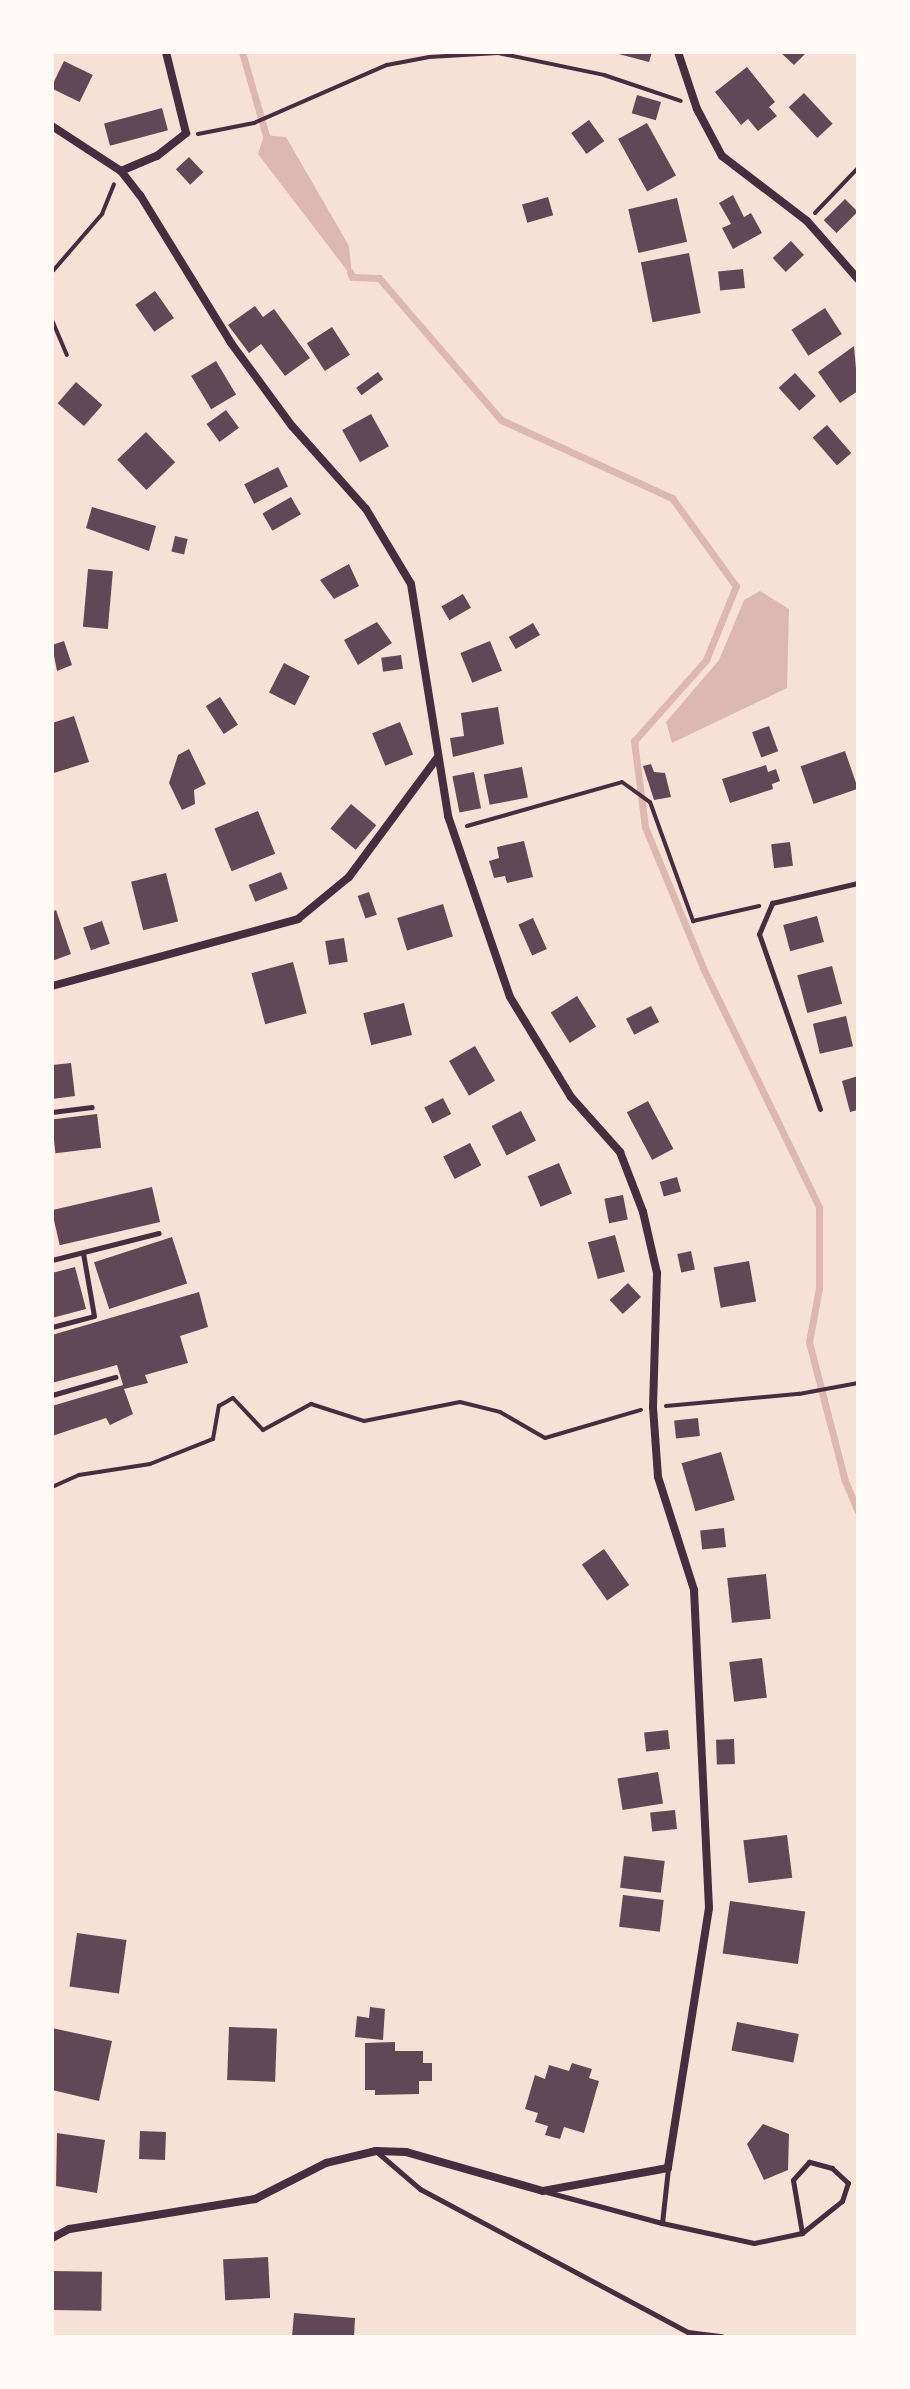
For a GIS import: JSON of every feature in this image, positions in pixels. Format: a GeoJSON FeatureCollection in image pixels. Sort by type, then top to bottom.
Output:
{"type":"FeatureCollection","features":[{"type":"Feature","properties":{"kind":"street"},"geometry":{"type":"LineString","coordinates":[[121,171],[157,156],[186,133],[166,52]]}},
{"type":"Feature","properties":{"kind":"street"},"geometry":{"type":"LineString","coordinates":[[678,52],[697,109],[722,156],[807,221],[858,279]]}},
{"type":"Feature","properties":{"kind":"street"},"geometry":{"type":"LineString","coordinates":[[52,126],[121,171],[231,343],[292,426],[366,509],[411,584],[437,758],[453,829],[510,997],[571,1097],[620,1152],[643,1212],[657,1273],[653,1407],[658,1477],[694,1590],[709,1908],[668,2168],[543,2191],[406,2152],[376,2151],[326,2163],[255,2199],[69,2229],[52,2238]]}},
{"type":"Feature","properties":{"kind":"street"},"geometry":{"type":"LineString","coordinates":[[52,986],[298,919],[349,877],[437,758]]}},
{"type":"Feature","properties":{"kind":"lane"},"geometry":{"type":"LineString","coordinates":[[820,1109],[759,934],[772,903],[858,883]]}},
{"type":"Feature","properties":{"kind":"lane"},"geometry":{"type":"LineString","coordinates":[[52,1112],[92,1107]]}},
{"type":"Feature","properties":{"kind":"lane"},"geometry":{"type":"LineString","coordinates":[[52,1260],[159,1233]]}},
{"type":"Feature","properties":{"kind":"lane"},"geometry":{"type":"LineString","coordinates":[[52,1327],[94,1316],[83,1253]]}},
{"type":"Feature","properties":{"kind":"lane"},"geometry":{"type":"LineString","coordinates":[[52,1395],[115,1377]]}},
{"type":"Feature","properties":{"kind":"lane"},"geometry":{"type":"LineString","coordinates":[[376,2151],[420,2189],[688,2332],[741,2337]]}},
{"type":"Feature","properties":{"kind":"lane"},"geometry":{"type":"LineString","coordinates":[[543,2191],[662,2223],[754,2243],[802,2233],[842,2201],[848,2183],[832,2168],[809,2162],[793,2180],[802,2233]]}},
{"type":"Feature","properties":{"kind":"lane"},"geometry":{"type":"LineString","coordinates":[[662,2223],[668,2168]]}},
{"type":"Feature","properties":{"kind":"path"},"geometry":{"type":"LineString","coordinates":[[186,133],[218,134],[254,123],[387,65],[429,57],[498,53],[604,75],[697,109]]}},
{"type":"Feature","properties":{"kind":"path"},"geometry":{"type":"LineString","coordinates":[[807,221],[858,168]]}},
{"type":"Feature","properties":{"kind":"path"},"geometry":{"type":"LineString","coordinates":[[52,272],[102,214],[121,171]]}},
{"type":"Feature","properties":{"kind":"path"},"geometry":{"type":"LineString","coordinates":[[52,320],[67,355]]}},
{"type":"Feature","properties":{"kind":"path"},"geometry":{"type":"LineString","coordinates":[[453,829],[578,790],[622,782],[632,793],[650,802],[693,921],[772,903]]}},
{"type":"Feature","properties":{"kind":"path"},"geometry":{"type":"LineString","coordinates":[[52,1487],[79,1475],[150,1464],[213,1439],[219,1406],[233,1398],[263,1430],[311,1404],[364,1421],[460,1402],[500,1412],[545,1438],[653,1407],[799,1394],[858,1383]]}},
{"type":"Feature","properties":{"kind":"shaded area"},"geometry":{"type":"Polygon","coordinates":[[[264,135],[286,137],[349,246],[352,277],[258,154],[264,135]]]}},
{"type":"Feature","properties":{"kind":"shaded area"},"geometry":{"type":"Polygon","coordinates":[[[760,591],[789,609],[787,688],[672,743],[666,722],[719,660],[744,600],[760,591]]]}},
{"type":"Feature","properties":{"kind":"building"},"geometry":{"type":"Polygon","coordinates":[[[611,52],[652,52],[649,62],[611,52]]]}},
{"type":"Feature","properties":{"kind":"building"},"geometry":{"type":"Polygon","coordinates":[[[780,52],[807,52],[794,65],[780,52]]]}},
{"type":"Feature","properties":{"kind":"building"},"geometry":{"type":"Polygon","coordinates":[[[64,61],[93,75],[80,102],[52,89],[64,61]]]}},
{"type":"Feature","properties":{"kind":"building"},"geometry":{"type":"Polygon","coordinates":[[[747,67],[775,102],[769,107],[777,116],[758,131],[748,119],[741,125],[715,92],[747,67]]]}},
{"type":"Feature","properties":{"kind":"building"},"geometry":{"type":"Polygon","coordinates":[[[804,93],[833,124],[817,138],[789,107],[804,93]]]}},
{"type":"Feature","properties":{"kind":"building"},"geometry":{"type":"Polygon","coordinates":[[[637,95],[661,102],[656,120],[632,113],[637,95]]]}},
{"type":"Feature","properties":{"kind":"building"},"geometry":{"type":"Polygon","coordinates":[[[162,108],[168,130],[110,146],[104,124],[162,108]]]}},
{"type":"Feature","properties":{"kind":"building"},"geometry":{"type":"Polygon","coordinates":[[[589,120],[604,141],[586,154],[571,133],[589,120]]]}},
{"type":"Feature","properties":{"kind":"building"},"geometry":{"type":"Polygon","coordinates":[[[647,123],[676,175],[647,191],[618,139],[647,123]]]}},
{"type":"Feature","properties":{"kind":"building"},"geometry":{"type":"Polygon","coordinates":[[[189,157],[203,172],[190,185],[176,169],[189,157]]]}},
{"type":"Feature","properties":{"kind":"building"},"geometry":{"type":"Polygon","coordinates":[[[733,195],[744,217],[751,213],[762,233],[733,249],[722,228],[731,224],[719,203],[733,195]]]}},
{"type":"Feature","properties":{"kind":"building"},"geometry":{"type":"Polygon","coordinates":[[[548,197],[553,215],[527,223],[522,204],[548,197]]]}},
{"type":"Feature","properties":{"kind":"building"},"geometry":{"type":"Polygon","coordinates":[[[677,198],[687,242],[638,253],[628,209],[677,198]]]}},
{"type":"Feature","properties":{"kind":"building"},"geometry":{"type":"Polygon","coordinates":[[[845,199],[858,212],[837,233],[824,220],[845,199]]]}},
{"type":"Feature","properties":{"kind":"building"},"geometry":{"type":"Polygon","coordinates":[[[791,241],[804,255],[786,272],[773,258],[791,241]]]}},
{"type":"Feature","properties":{"kind":"building"},"geometry":{"type":"Polygon","coordinates":[[[689,253],[701,313],[653,322],[641,262],[689,253]]]}},
{"type":"Feature","properties":{"kind":"building"},"geometry":{"type":"Polygon","coordinates":[[[743,269],[745,288],[720,291],[718,272],[743,269]]]}},
{"type":"Feature","properties":{"kind":"building"},"geometry":{"type":"Polygon","coordinates":[[[155,291],[174,318],[154,332],[135,305],[155,291]]]}},
{"type":"Feature","properties":{"kind":"building"},"geometry":{"type":"Polygon","coordinates":[[[255,306],[263,317],[274,309],[310,358],[285,376],[261,344],[249,353],[228,325],[255,306]]]}},
{"type":"Feature","properties":{"kind":"building"},"geometry":{"type":"Polygon","coordinates":[[[825,308],[842,334],[808,356],[791,330],[825,308]]]}},
{"type":"Feature","properties":{"kind":"building"},"geometry":{"type":"Polygon","coordinates":[[[332,327],[350,355],[325,371],[307,343],[332,327]]]}},
{"type":"Feature","properties":{"kind":"building"},"geometry":{"type":"Polygon","coordinates":[[[854,346],[858,391],[840,403],[818,372],[854,346]]]}},
{"type":"Feature","properties":{"kind":"building"},"geometry":{"type":"Polygon","coordinates":[[[216,361],[236,394],[211,409],[191,376],[216,361]]]}},
{"type":"Feature","properties":{"kind":"building"},"geometry":{"type":"Polygon","coordinates":[[[378,372],[383,379],[361,395],[356,388],[378,372]]]}},
{"type":"Feature","properties":{"kind":"building"},"geometry":{"type":"Polygon","coordinates":[[[795,373],[816,396],[799,411],[779,388],[795,373]]]}},
{"type":"Feature","properties":{"kind":"building"},"geometry":{"type":"Polygon","coordinates":[[[76,382],[102,405],[84,426],[58,403],[76,382]]]}},
{"type":"Feature","properties":{"kind":"building"},"geometry":{"type":"Polygon","coordinates":[[[226,410],[239,428],[220,442],[207,424],[226,410]]]}},
{"type":"Feature","properties":{"kind":"building"},"geometry":{"type":"Polygon","coordinates":[[[371,414],[389,446],[360,462],[342,430],[371,414]]]}},
{"type":"Feature","properties":{"kind":"building"},"geometry":{"type":"Polygon","coordinates":[[[827,425],[851,453],[837,465],[813,437],[827,425]]]}},
{"type":"Feature","properties":{"kind":"building"},"geometry":{"type":"Polygon","coordinates":[[[146,432],[175,462],[146,490],[117,460],[146,432]]]}},
{"type":"Feature","properties":{"kind":"building"},"geometry":{"type":"Polygon","coordinates":[[[278,467],[288,487],[254,504],[244,484],[278,467]]]}},
{"type":"Feature","properties":{"kind":"building"},"geometry":{"type":"Polygon","coordinates":[[[291,497],[301,514],[272,531],[262,514],[291,497]]]}},
{"type":"Feature","properties":{"kind":"building"},"geometry":{"type":"Polygon","coordinates":[[[92,507],[156,526],[149,551],[86,528],[92,507]]]}},
{"type":"Feature","properties":{"kind":"building"},"geometry":{"type":"Polygon","coordinates":[[[175,536],[188,539],[184,555],[171,552],[175,536]]]}},
{"type":"Feature","properties":{"kind":"building"},"geometry":{"type":"Polygon","coordinates":[[[349,564],[359,586],[334,599],[320,580],[349,564]]]}},
{"type":"Feature","properties":{"kind":"building"},"geometry":{"type":"Polygon","coordinates":[[[88,569],[113,571],[108,629],[83,627],[88,569]]]}},
{"type":"Feature","properties":{"kind":"building"},"geometry":{"type":"Polygon","coordinates":[[[463,594],[471,608],[449,620],[441,606],[463,594]]]}},
{"type":"Feature","properties":{"kind":"building"},"geometry":{"type":"Polygon","coordinates":[[[377,622],[392,643],[358,665],[344,640],[377,622]]]}},
{"type":"Feature","properties":{"kind":"building"},"geometry":{"type":"Polygon","coordinates":[[[533,623],[540,635],[516,649],[509,637],[533,623]]]}},
{"type":"Feature","properties":{"kind":"building"},"geometry":{"type":"Polygon","coordinates":[[[64,641],[72,665],[57,671],[52,645],[64,641]]]}},
{"type":"Feature","properties":{"kind":"building"},"geometry":{"type":"Polygon","coordinates":[[[490,641],[502,671],[472,683],[460,653],[490,641]]]}},
{"type":"Feature","properties":{"kind":"building"},"geometry":{"type":"Polygon","coordinates":[[[401,655],[403,669],[383,672],[381,658],[401,655]]]}},
{"type":"Feature","properties":{"kind":"building"},"geometry":{"type":"Polygon","coordinates":[[[284,663],[310,676],[295,706],[269,692],[284,663]]]}},
{"type":"Feature","properties":{"kind":"building"},"geometry":{"type":"Polygon","coordinates":[[[220,697],[238,725],[224,734],[206,706],[220,697]]]}},
{"type":"Feature","properties":{"kind":"building"},"geometry":{"type":"Polygon","coordinates":[[[498,707],[504,744],[453,757],[450,738],[464,736],[461,713],[498,707]]]}},
{"type":"Feature","properties":{"kind":"building"},"geometry":{"type":"Polygon","coordinates":[[[74,716],[89,762],[54,773],[52,723],[74,716]]]}},
{"type":"Feature","properties":{"kind":"building"},"geometry":{"type":"Polygon","coordinates":[[[400,722],[413,754],[385,766],[372,733],[400,722]]]}},
{"type":"Feature","properties":{"kind":"building"},"geometry":{"type":"Polygon","coordinates":[[[769,726],[778,751],[761,758],[752,732],[769,726]]]}},
{"type":"Feature","properties":{"kind":"building"},"geometry":{"type":"Polygon","coordinates":[[[189,749],[206,784],[194,790],[195,804],[182,810],[169,783],[178,755],[189,749]]]}},
{"type":"Feature","properties":{"kind":"building"},"geometry":{"type":"Polygon","coordinates":[[[845,751],[858,789],[814,804],[801,766],[845,751]]]}},
{"type":"Feature","properties":{"kind":"building"},"geometry":{"type":"Polygon","coordinates":[[[651,764],[654,772],[665,773],[671,797],[654,800],[643,766],[651,764]]]}},
{"type":"Feature","properties":{"kind":"building"},"geometry":{"type":"Polygon","coordinates":[[[766,765],[768,772],[776,769],[780,781],[772,784],[773,789],[730,803],[722,779],[766,765]]]}},
{"type":"Feature","properties":{"kind":"building"},"geometry":{"type":"Polygon","coordinates":[[[522,767],[528,797],[490,805],[484,774],[522,767]]]}},
{"type":"Feature","properties":{"kind":"building"},"geometry":{"type":"Polygon","coordinates":[[[474,772],[481,808],[459,813],[452,776],[474,772]]]}},
{"type":"Feature","properties":{"kind":"building"},"geometry":{"type":"Polygon","coordinates":[[[351,804],[376,825],[356,850],[330,829],[351,804]]]}},
{"type":"Feature","properties":{"kind":"building"},"geometry":{"type":"Polygon","coordinates":[[[258,811],[275,854],[232,871],[214,829],[258,811]]]}},
{"type":"Feature","properties":{"kind":"building"},"geometry":{"type":"Polygon","coordinates":[[[524,841],[533,877],[507,883],[505,876],[494,878],[489,861],[499,858],[497,847],[524,841]]]}},
{"type":"Feature","properties":{"kind":"building"},"geometry":{"type":"Polygon","coordinates":[[[790,842],[793,866],[774,868],[771,844],[790,842]]]}},
{"type":"Feature","properties":{"kind":"building"},"geometry":{"type":"Polygon","coordinates":[[[281,872],[288,889],[255,902],[249,885],[281,872]]]}},
{"type":"Feature","properties":{"kind":"building"},"geometry":{"type":"Polygon","coordinates":[[[166,873],[178,922],[143,930],[131,882],[166,873]]]}},
{"type":"Feature","properties":{"kind":"building"},"geometry":{"type":"Polygon","coordinates":[[[369,892],[377,915],[365,919],[358,896],[369,892]]]}},
{"type":"Feature","properties":{"kind":"building"},"geometry":{"type":"Polygon","coordinates":[[[443,904],[453,937],[407,951],[397,918],[443,904]]]}},
{"type":"Feature","properties":{"kind":"building"},"geometry":{"type":"Polygon","coordinates":[[[56,910],[71,954],[52,961],[52,912],[56,910]]]}},
{"type":"Feature","properties":{"kind":"building"},"geometry":{"type":"Polygon","coordinates":[[[817,916],[824,942],[790,951],[783,925],[817,916]]]}},
{"type":"Feature","properties":{"kind":"building"},"geometry":{"type":"Polygon","coordinates":[[[533,918],[547,949],[532,956],[518,925],[533,918]]]}},
{"type":"Feature","properties":{"kind":"building"},"geometry":{"type":"Polygon","coordinates":[[[102,921],[110,944],[91,950],[83,928],[102,921]]]}},
{"type":"Feature","properties":{"kind":"building"},"geometry":{"type":"Polygon","coordinates":[[[344,938],[348,962],[329,965],[325,941],[344,938]]]}},
{"type":"Feature","properties":{"kind":"building"},"geometry":{"type":"Polygon","coordinates":[[[293,962],[307,1013],[265,1024],[251,973],[293,962]]]}},
{"type":"Feature","properties":{"kind":"building"},"geometry":{"type":"Polygon","coordinates":[[[832,966],[842,1004],[807,1013],[797,975],[832,966]]]}},
{"type":"Feature","properties":{"kind":"building"},"geometry":{"type":"Polygon","coordinates":[[[577,996],[596,1027],[570,1043],[551,1012],[577,996]]]}},
{"type":"Feature","properties":{"kind":"building"},"geometry":{"type":"Polygon","coordinates":[[[404,1003],[412,1035],[371,1045],[363,1013],[404,1003]]]}},
{"type":"Feature","properties":{"kind":"building"},"geometry":{"type":"Polygon","coordinates":[[[651,1006],[659,1022],[634,1035],[626,1019],[651,1006]]]}},
{"type":"Feature","properties":{"kind":"building"},"geometry":{"type":"Polygon","coordinates":[[[846,1016],[853,1046],[820,1054],[813,1024],[846,1016]]]}},
{"type":"Feature","properties":{"kind":"building"},"geometry":{"type":"Polygon","coordinates":[[[475,1046],[495,1081],[469,1096],[449,1061],[475,1046]]]}},
{"type":"Feature","properties":{"kind":"building"},"geometry":{"type":"Polygon","coordinates":[[[71,1063],[75,1096],[52,1099],[52,1065],[71,1063]]]}},
{"type":"Feature","properties":{"kind":"building"},"geometry":{"type":"Polygon","coordinates":[[[858,1076],[858,1110],[850,1112],[842,1081],[858,1076]]]}},
{"type":"Feature","properties":{"kind":"building"},"geometry":{"type":"Polygon","coordinates":[[[443,1098],[451,1114],[432,1124],[424,1108],[443,1098]]]}},
{"type":"Feature","properties":{"kind":"building"},"geometry":{"type":"Polygon","coordinates":[[[648,1101],[673,1149],[652,1160],[627,1112],[648,1101]]]}},
{"type":"Feature","properties":{"kind":"building"},"geometry":{"type":"Polygon","coordinates":[[[521,1111],[536,1140],[507,1155],[492,1126],[521,1111]]]}},
{"type":"Feature","properties":{"kind":"building"},"geometry":{"type":"Polygon","coordinates":[[[97,1114],[101,1148],[55,1153],[52,1120],[97,1114]]]}},
{"type":"Feature","properties":{"kind":"building"},"geometry":{"type":"Polygon","coordinates":[[[470,1143],[481,1165],[455,1179],[443,1157],[470,1143]]]}},
{"type":"Feature","properties":{"kind":"building"},"geometry":{"type":"Polygon","coordinates":[[[559,1163],[572,1193],[541,1207],[528,1176],[559,1163]]]}},
{"type":"Feature","properties":{"kind":"building"},"geometry":{"type":"Polygon","coordinates":[[[677,1177],[681,1191],[664,1196],[660,1182],[677,1177]]]}},
{"type":"Feature","properties":{"kind":"building"},"geometry":{"type":"Polygon","coordinates":[[[152,1187],[160,1222],[60,1245],[52,1210],[152,1187]]]}},
{"type":"Feature","properties":{"kind":"building"},"geometry":{"type":"Polygon","coordinates":[[[623,1195],[628,1220],[609,1223],[604,1199],[623,1195]]]}},
{"type":"Feature","properties":{"kind":"building"},"geometry":{"type":"Polygon","coordinates":[[[615,1235],[625,1272],[598,1279],[588,1242],[615,1235]]]}},
{"type":"Feature","properties":{"kind":"building"},"geometry":{"type":"Polygon","coordinates":[[[172,1237],[187,1284],[109,1309],[94,1262],[172,1237]]]}},
{"type":"Feature","properties":{"kind":"building"},"geometry":{"type":"Polygon","coordinates":[[[691,1251],[695,1270],[681,1272],[677,1254],[691,1251]]]}},
{"type":"Feature","properties":{"kind":"building"},"geometry":{"type":"Polygon","coordinates":[[[749,1261],[756,1301],[721,1308],[714,1267],[749,1261]]]}},
{"type":"Feature","properties":{"kind":"building"},"geometry":{"type":"Polygon","coordinates":[[[75,1267],[86,1309],[52,1318],[52,1273],[75,1267]]]}},
{"type":"Feature","properties":{"kind":"building"},"geometry":{"type":"Polygon","coordinates":[[[628,1283],[641,1297],[623,1314],[610,1300],[628,1283]]]}},
{"type":"Feature","properties":{"kind":"building"},"geometry":{"type":"Polygon","coordinates":[[[199,1292],[208,1327],[180,1336],[188,1363],[145,1375],[148,1383],[124,1389],[133,1414],[110,1425],[106,1418],[52,1436],[52,1406],[123,1385],[117,1365],[52,1383],[52,1335],[199,1292]]]}},
{"type":"Feature","properties":{"kind":"building"},"geometry":{"type":"Polygon","coordinates":[[[698,1418],[700,1436],[676,1438],[674,1421],[698,1418]]]}},
{"type":"Feature","properties":{"kind":"building"},"geometry":{"type":"Polygon","coordinates":[[[721,1452],[735,1500],[695,1511],[682,1463],[721,1452]]]}},
{"type":"Feature","properties":{"kind":"building"},"geometry":{"type":"Polygon","coordinates":[[[724,1528],[726,1547],[702,1549],[700,1531],[724,1528]]]}},
{"type":"Feature","properties":{"kind":"building"},"geometry":{"type":"Polygon","coordinates":[[[604,1549],[629,1585],[607,1601],[582,1564],[604,1549]]]}},
{"type":"Feature","properties":{"kind":"building"},"geometry":{"type":"Polygon","coordinates":[[[766,1574],[771,1619],[732,1623],[727,1578],[766,1574]]]}},
{"type":"Feature","properties":{"kind":"building"},"geometry":{"type":"Polygon","coordinates":[[[762,1658],[767,1698],[734,1702],[729,1662],[762,1658]]]}},
{"type":"Feature","properties":{"kind":"building"},"geometry":{"type":"Polygon","coordinates":[[[668,1730],[670,1749],[646,1751],[644,1733],[668,1730]]]}},
{"type":"Feature","properties":{"kind":"building"},"geometry":{"type":"Polygon","coordinates":[[[734,1739],[735,1764],[717,1765],[716,1740],[734,1739]]]}},
{"type":"Feature","properties":{"kind":"building"},"geometry":{"type":"Polygon","coordinates":[[[658,1772],[663,1804],[623,1810],[618,1778],[658,1772]]]}},
{"type":"Feature","properties":{"kind":"building"},"geometry":{"type":"Polygon","coordinates":[[[675,1810],[677,1829],[652,1832],[650,1813],[675,1810]]]}},
{"type":"Feature","properties":{"kind":"building"},"geometry":{"type":"Polygon","coordinates":[[[787,1835],[792,1878],[749,1883],[743,1840],[787,1835]]]}},
{"type":"Feature","properties":{"kind":"building"},"geometry":{"type":"Polygon","coordinates":[[[624,1856],[665,1861],[661,1893],[620,1888],[624,1856]]]}},
{"type":"Feature","properties":{"kind":"building"},"geometry":{"type":"Polygon","coordinates":[[[623,1895],[664,1900],[660,1932],[619,1927],[623,1895]]]}},
{"type":"Feature","properties":{"kind":"building"},"geometry":{"type":"Polygon","coordinates":[[[730,1901],[805,1912],[798,1964],[723,1953],[730,1901]]]}},
{"type":"Feature","properties":{"kind":"building"},"geometry":{"type":"Polygon","coordinates":[[[77,1933],[127,1940],[119,1993],[69,1986],[77,1933]]]}},
{"type":"Feature","properties":{"kind":"building"},"geometry":{"type":"Polygon","coordinates":[[[370,2007],[385,2009],[383,2040],[355,2037],[357,2016],[369,2018],[370,2007]]]}},
{"type":"Feature","properties":{"kind":"building"},"geometry":{"type":"Polygon","coordinates":[[[737,2022],[799,2034],[793,2062],[731,2050],[737,2022]]]}},
{"type":"Feature","properties":{"kind":"building"},"geometry":{"type":"Polygon","coordinates":[[[229,2027],[277,2029],[275,2082],[227,2080],[229,2027]]]}},
{"type":"Feature","properties":{"kind":"building"},"geometry":{"type":"Polygon","coordinates":[[[52,2028],[112,2041],[99,2101],[52,2090],[52,2028]]]}},
{"type":"Feature","properties":{"kind":"building"},"geometry":{"type":"Polygon","coordinates":[[[395,2042],[395,2051],[423,2051],[423,2063],[432,2063],[432,2081],[419,2081],[419,2094],[375,2095],[375,2090],[365,2090],[365,2043],[395,2042]]]}},
{"type":"Feature","properties":{"kind":"building"},"geometry":{"type":"Polygon","coordinates":[[[572,2063],[592,2069],[589,2078],[599,2081],[584,2133],[564,2127],[560,2139],[545,2135],[548,2126],[535,2122],[538,2113],[525,2109],[535,2075],[545,2079],[549,2065],[569,2071],[572,2063]]]}},
{"type":"Feature","properties":{"kind":"building"},"geometry":{"type":"Polygon","coordinates":[[[763,2124],[789,2134],[788,2170],[764,2180],[747,2144],[763,2124]]]}},
{"type":"Feature","properties":{"kind":"building"},"geometry":{"type":"Polygon","coordinates":[[[140,2131],[166,2132],[165,2160],[139,2159],[140,2131]]]}},
{"type":"Feature","properties":{"kind":"building"},"geometry":{"type":"Polygon","coordinates":[[[57,2133],[105,2140],[97,2193],[56,2186],[57,2133]]]}},
{"type":"Feature","properties":{"kind":"building"},"geometry":{"type":"Polygon","coordinates":[[[268,2257],[270,2298],[225,2300],[223,2259],[268,2257]]]}},
{"type":"Feature","properties":{"kind":"building"},"geometry":{"type":"Polygon","coordinates":[[[52,2271],[102,2272],[101,2311],[52,2310],[52,2271]]]}},
{"type":"Feature","properties":{"kind":"building"},"geometry":{"type":"Polygon","coordinates":[[[294,2313],[355,2318],[354,2337],[292,2337],[294,2313]]]}},
{"type":"Feature","properties":{"kind":"waterway"},"geometry":{"type":"LineString","coordinates":[[242,52],[267,139]]}},
{"type":"Feature","properties":{"kind":"waterway"},"geometry":{"type":"LineString","coordinates":[[350,272],[352,277],[379,278],[501,420],[672,498],[736,586],[706,660],[634,741],[645,827],[703,968],[819,1207],[819,1288],[809,1342],[845,1481],[858,1511]]}}]}
